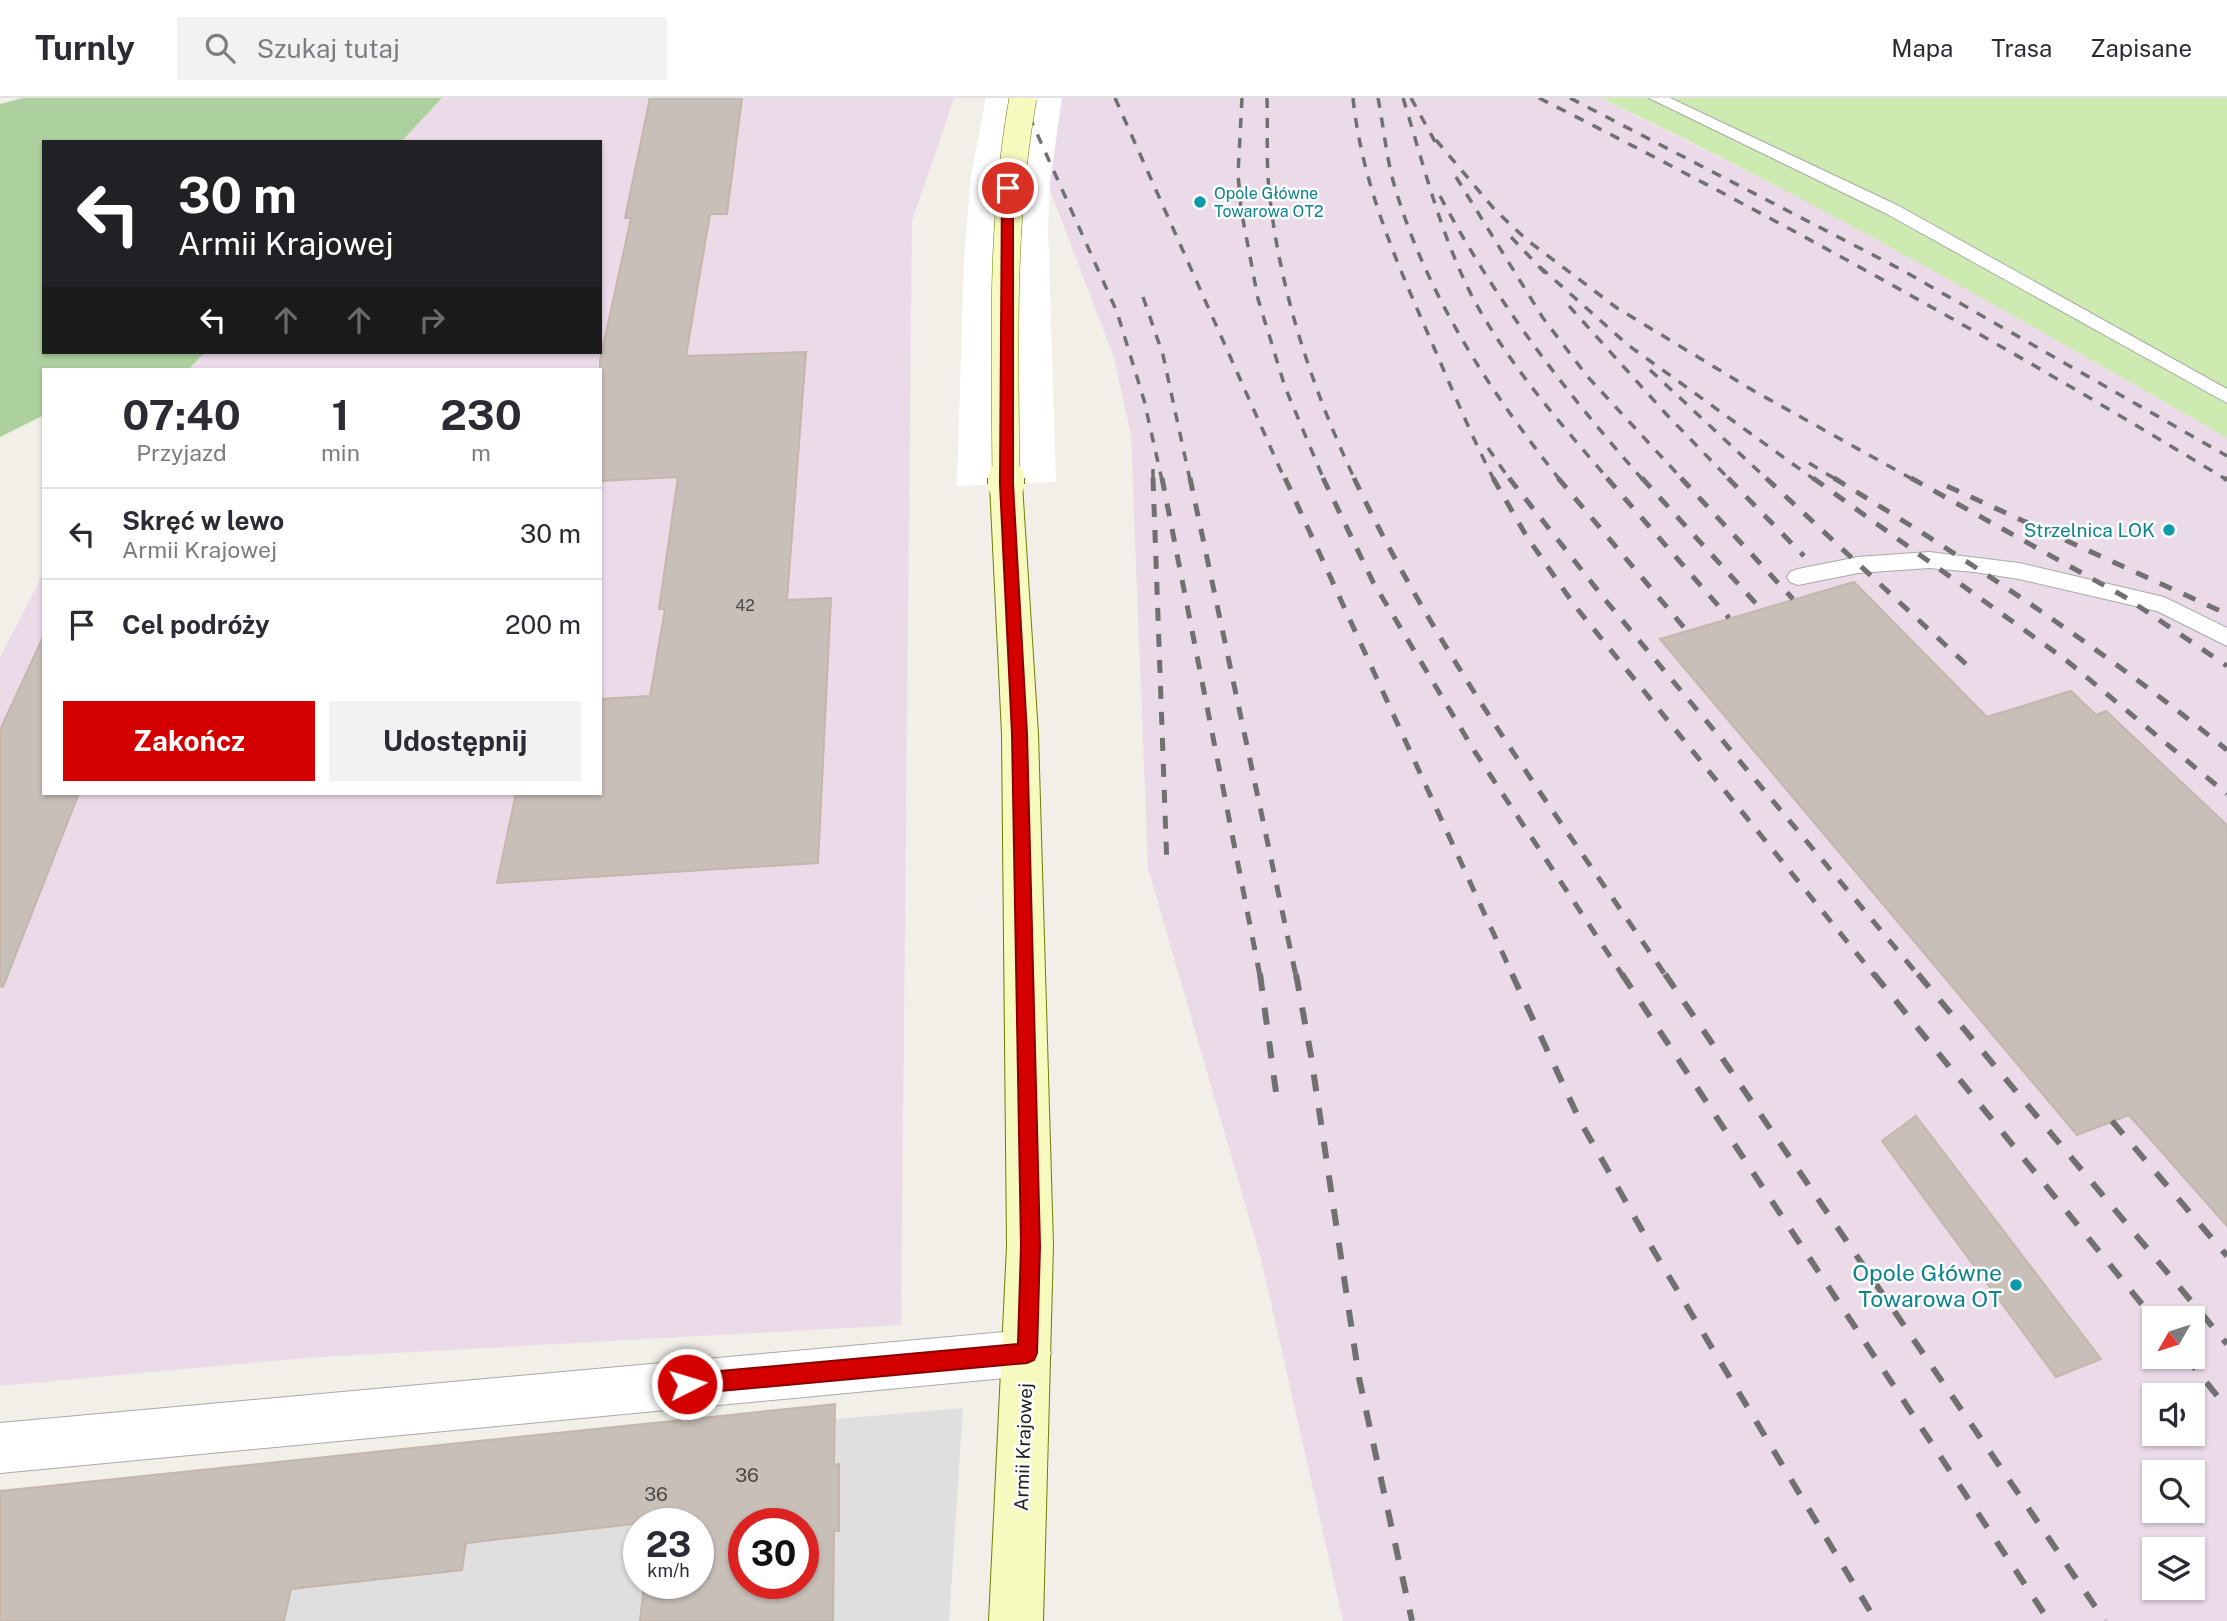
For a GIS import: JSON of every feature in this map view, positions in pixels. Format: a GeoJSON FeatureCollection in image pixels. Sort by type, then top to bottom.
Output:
{"type":"FeatureCollection","features":[{"type":"Feature","properties":{"kind":"main road","name":"Armii Krajowej"},"geometry":{"type":"LineString","coordinates":[[1016,1621],[1030,1246],[1020,748],[1006,484],[1006,224],[1012,154],[1023,98]]}},
{"type":"Feature","properties":{"kind":"street"},"geometry":{"type":"LineString","coordinates":[[0,1448],[1027,1353]]}},
{"type":"Feature","properties":{"kind":"lane"},"geometry":{"type":"LineString","coordinates":[[1657,98],[1893,210],[2227,397]]}},
{"type":"Feature","properties":{"kind":"lane"},"geometry":{"type":"LineString","coordinates":[[1798,577],[1858,565],[1929,560],[1974,564],[2019,571],[2164,605],[2227,638]]}},
{"type":"Feature","properties":{"kind":"shaded area"},"geometry":{"type":"Polygon","coordinates":[[[442,98],[954,98],[912,221],[901,1325],[305,1358],[0,1386],[0,658],[42,576],[42,795],[602,795],[602,368],[190,368],[203,354],[602,354],[602,140],[403,140],[442,98]]]}},
{"type":"Feature","properties":{"kind":"shaded area"},"geometry":{"type":"Polygon","coordinates":[[[1003,98],[1601,98],[1801,198],[1983,298],[2227,438],[2227,1621],[1343,1621],[1261,1259],[1148,868],[1131,435],[1114,358],[1043,171],[1003,98]]]}},
{"type":"Feature","properties":{"kind":"shaded area"},"geometry":{"type":"Polygon","coordinates":[[[963,1408],[949,1621],[0,1621],[0,1492],[963,1408]]]}},
{"type":"Feature","properties":{"kind":"green space"},"geometry":{"type":"Polygon","coordinates":[[[23,98],[442,98],[403,140],[42,140],[42,354],[203,354],[190,368],[42,368],[42,416],[0,437],[0,104],[23,98]]]}},
{"type":"Feature","properties":{"kind":"green space"},"geometry":{"type":"Polygon","coordinates":[[[1601,98],[2227,98],[2227,438],[1839,219],[1601,98]]]}},
{"type":"Feature","properties":{"kind":"pier"},"geometry":{"type":"Polygon","coordinates":[[[986,98],[1062,98],[1050,182],[1048,227],[1056,482],[957,486],[964,258],[971,176],[986,98]]]}},
{"type":"Feature","properties":{"kind":"building"},"geometry":{"type":"Polygon","coordinates":[[[650,98],[742,98],[727,214],[710,214],[686,356],[806,352],[787,600],[831,598],[818,863],[497,883],[516,795],[602,795],[602,699],[650,696],[665,609],[659,609],[678,477],[602,481],[600,360],[631,218],[625,218],[650,98]]]}},
{"type":"Feature","properties":{"kind":"building"},"geometry":{"type":"Polygon","coordinates":[[[1854,582],[1987,717],[2071,691],[2096,715],[2106,711],[2227,825],[2227,1226],[2129,1115],[2077,1135],[1660,639],[1854,582]]]}},
{"type":"Feature","properties":{"kind":"building"},"geometry":{"type":"Polygon","coordinates":[[[42,639],[42,795],[78,795],[3,987],[0,986],[0,730],[42,639]]]}},
{"type":"Feature","properties":{"kind":"building","name":"Opole Główne Towarowa OT"},"geometry":{"type":"Polygon","coordinates":[[[1916,1116],[2101,1359],[2056,1377],[1882,1141],[1916,1116]]]}},
{"type":"Feature","properties":{"kind":"building"},"geometry":{"type":"Polygon","coordinates":[[[835,1404],[834,1465],[839,1464],[839,1531],[834,1531],[833,1621],[640,1621],[642,1599],[714,1599],[714,1508],[623,1508],[623,1525],[466,1543],[462,1570],[291,1589],[284,1621],[0,1621],[0,1491],[835,1404]]]}},
{"type":"Feature","properties":{"kind":"railway"},"geometry":{"type":"LineString","coordinates":[[1021,98],[1117,312],[1144,400],[1162,480]]}},
{"type":"Feature","properties":{"kind":"railway"},"geometry":{"type":"LineString","coordinates":[[1115,98],[1285,480]]}},
{"type":"Feature","properties":{"kind":"railway"},"geometry":{"type":"LineString","coordinates":[[1242,98],[1238,174],[1241,209],[1258,299],[1285,387],[1324,480]]}},
{"type":"Feature","properties":{"kind":"railway"},"geometry":{"type":"LineString","coordinates":[[1267,98],[1269,189],[1289,301],[1325,410],[1355,480]]}},
{"type":"Feature","properties":{"kind":"railway"},"geometry":{"type":"LineString","coordinates":[[1353,98],[1364,162],[1394,253],[1493,479]]}},
{"type":"Feature","properties":{"kind":"railway"},"geometry":{"type":"LineString","coordinates":[[1378,98],[1392,177],[1405,219],[1440,299],[1483,374],[1560,480]]}},
{"type":"Feature","properties":{"kind":"railway"},"geometry":{"type":"LineString","coordinates":[[1403,98],[1443,226],[1474,300],[1520,371],[1609,480]]}},
{"type":"Feature","properties":{"kind":"railway"},"geometry":{"type":"LineString","coordinates":[[1411,98],[1438,147]]}},
{"type":"Feature","properties":{"kind":"railway"},"geometry":{"type":"LineString","coordinates":[[1539,98],[1714,188],[1886,282],[2227,480],[2224,478]]}},
{"type":"Feature","properties":{"kind":"railway"},"geometry":{"type":"LineString","coordinates":[[1570,98],[1902,270],[2227,456]]}},
{"type":"Feature","properties":{"kind":"railway"},"geometry":{"type":"LineString","coordinates":[[1436,140],[1495,210],[1527,240],[1617,308],[1754,391],[1914,480]]}},
{"type":"Feature","properties":{"kind":"railway"},"geometry":{"type":"LineString","coordinates":[[1456,177],[1543,318],[1587,376],[1683,480]]}},
{"type":"Feature","properties":{"kind":"railway"},"geometry":{"type":"LineString","coordinates":[[1440,196],[1485,273],[1533,344],[1643,480]]}},
{"type":"Feature","properties":{"kind":"railway"},"geometry":{"type":"LineString","coordinates":[[1511,237],[1545,273]]}},
{"type":"Feature","properties":{"kind":"railway"},"geometry":{"type":"LineString","coordinates":[[1540,267],[1628,345],[1815,480]]}},
{"type":"Feature","properties":{"kind":"railway"},"geometry":{"type":"LineString","coordinates":[[1143,297],[1163,355],[1190,480]]}},
{"type":"Feature","properties":{"kind":"railway"},"geometry":{"type":"LineString","coordinates":[[1569,306],[1730,480]]}},
{"type":"Feature","properties":{"kind":"railway"},"geometry":{"type":"LineString","coordinates":[[1650,370],[1768,480]]}},
{"type":"Feature","properties":{"kind":"railway"},"geometry":{"type":"LineString","coordinates":[[1488,448],[1510,480]]}},
{"type":"Feature","properties":{"kind":"railway"},"geometry":{"type":"LineString","coordinates":[[1809,463],[1837,480]]}},
{"type":"Feature","properties":{"kind":"railway"},"geometry":{"type":"LineString","coordinates":[[1153,469],[1153,478]]}},
{"type":"Feature","properties":{"kind":"railway"},"geometry":{"type":"LineString","coordinates":[[1153,478],[1167,867]]}},
{"type":"Feature","properties":{"kind":"railway"},"geometry":{"type":"LineString","coordinates":[[1162,478],[1260,976]]}},
{"type":"Feature","properties":{"kind":"railway"},"geometry":{"type":"LineString","coordinates":[[1190,478],[1296,976]]}},
{"type":"Feature","properties":{"kind":"railway"},"geometry":{"type":"LineString","coordinates":[[1285,478],[1513,976]]}},
{"type":"Feature","properties":{"kind":"railway"},"geometry":{"type":"LineString","coordinates":[[1323,478],[1373,582],[1475,752],[1623,976]]}},
{"type":"Feature","properties":{"kind":"railway"},"geometry":{"type":"LineString","coordinates":[[1509,478],[1607,602],[1919,976]]}},
{"type":"Feature","properties":{"kind":"railway"},"geometry":{"type":"LineString","coordinates":[[1558,478],[1687,631]]}},
{"type":"Feature","properties":{"kind":"railway"},"geometry":{"type":"LineString","coordinates":[[1607,478],[1729,618]]}},
{"type":"Feature","properties":{"kind":"railway"},"geometry":{"type":"LineString","coordinates":[[1642,478],[1761,609]]}},
{"type":"Feature","properties":{"kind":"railway"},"geometry":{"type":"LineString","coordinates":[[1681,478],[1793,599]]}},
{"type":"Feature","properties":{"kind":"railway"},"geometry":{"type":"LineString","coordinates":[[1728,478],[1804,556]]}},
{"type":"Feature","properties":{"kind":"railway"},"geometry":{"type":"LineString","coordinates":[[1766,478],[1968,666]]}},
{"type":"Feature","properties":{"kind":"railway"},"geometry":{"type":"LineString","coordinates":[[1813,478],[2066,660],[2227,794]]}},
{"type":"Feature","properties":{"kind":"railway"},"geometry":{"type":"LineString","coordinates":[[1834,478],[2035,607],[2227,750]]}},
{"type":"Feature","properties":{"kind":"railway"},"geometry":{"type":"LineString","coordinates":[[1911,478],[2125,597],[2227,666]]}},
{"type":"Feature","properties":{"kind":"railway"},"geometry":{"type":"LineString","coordinates":[[1493,479],[1527,537],[1575,606],[1875,976]]}},
{"type":"Feature","properties":{"kind":"railway"},"geometry":{"type":"LineString","coordinates":[[1355,480],[1387,544],[1461,671],[1500,733],[1666,976]]}},
{"type":"Feature","properties":{"kind":"railway"},"geometry":{"type":"LineString","coordinates":[[1947,486],[2227,614]]}},
{"type":"Feature","properties":{"kind":"railway"},"geometry":{"type":"LineString","coordinates":[[1260,974],[1278,1107]]}},
{"type":"Feature","properties":{"kind":"railway"},"geometry":{"type":"LineString","coordinates":[[1296,974],[1311,1056],[1359,1378],[1412,1621]]}},
{"type":"Feature","properties":{"kind":"railway"},"geometry":{"type":"LineString","coordinates":[[1512,974],[1580,1121],[1655,1253],[1876,1621]]}},
{"type":"Feature","properties":{"kind":"railway"},"geometry":{"type":"LineString","coordinates":[[1622,974],[2049,1621]]}},
{"type":"Feature","properties":{"kind":"railway"},"geometry":{"type":"LineString","coordinates":[[1665,974],[2105,1621]]}},
{"type":"Feature","properties":{"kind":"railway"},"geometry":{"type":"LineString","coordinates":[[1874,974],[2143,1306]]}},
{"type":"Feature","properties":{"kind":"railway"},"geometry":{"type":"LineString","coordinates":[[1918,974],[2227,1344]]}},
{"type":"Feature","properties":{"kind":"railway"},"geometry":{"type":"LineString","coordinates":[[2112,1121],[2227,1256]]}},
{"type":"Feature","properties":{"kind":"railway"},"geometry":{"type":"LineString","coordinates":[[2196,1369],[2227,1408]]}},
{"type":"Feature","properties":{"kind":"place","name":"Opole Główne Towarowa OT2"},"geometry":{"type":"Point","coordinates":[1200,202]}},
{"type":"Feature","properties":{"kind":"place","name":"Strzelnica LOK"},"geometry":{"type":"Point","coordinates":[2169,530]}},
{"type":"Feature","properties":{"kind":"place","name":"Opole Główne Towarowa OT"},"geometry":{"type":"Point","coordinates":[2016,1285]}},
{"type":"Feature","properties":{"kind":"route"},"geometry":{"type":"LineString","coordinates":[[687,1384],[1027,1353],[1030,1246],[1020,734],[1006,484],[1005,283],[1008,188]]}}]}
